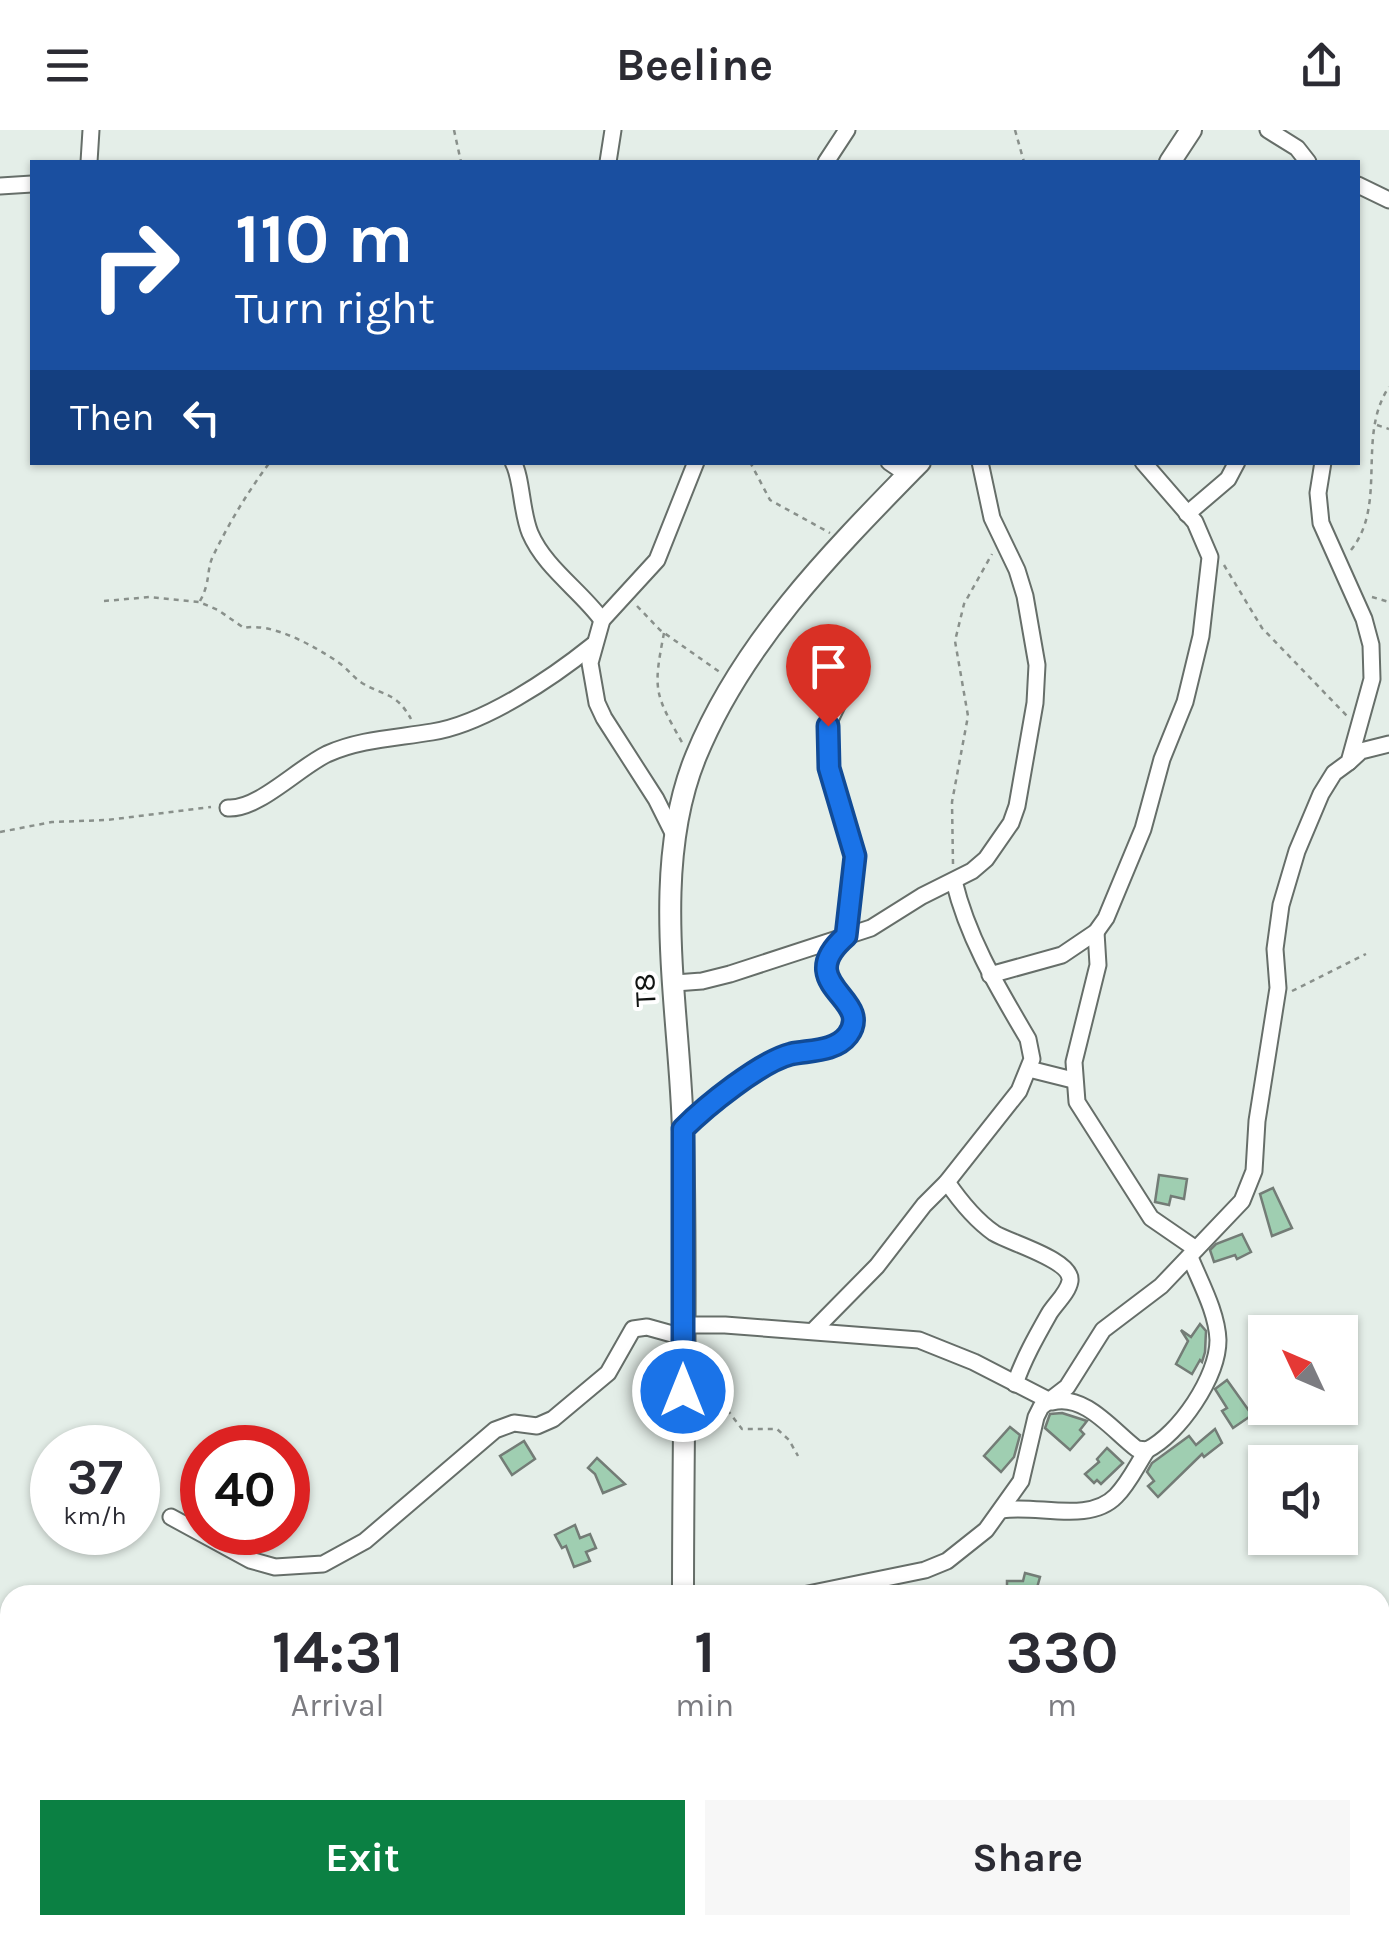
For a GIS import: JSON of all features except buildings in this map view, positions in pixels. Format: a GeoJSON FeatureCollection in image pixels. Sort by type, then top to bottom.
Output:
{"type":"FeatureCollection","features":[{"type":"Feature","properties":{"kind":"street"},"geometry":{"type":"LineString","coordinates":[[89,160],[91,130]]}},
{"type":"Feature","properties":{"kind":"street"},"geometry":{"type":"LineString","coordinates":[[608,160],[613,130]]}},
{"type":"Feature","properties":{"kind":"street"},"geometry":{"type":"LineString","coordinates":[[827,160],[847,130]]}},
{"type":"Feature","properties":{"kind":"street"},"geometry":{"type":"LineString","coordinates":[[1171,160],[1191,130]]}},
{"type":"Feature","properties":{"kind":"street"},"geometry":{"type":"LineString","coordinates":[[1268,130],[1297,148],[1306,160]]}},
{"type":"Feature","properties":{"kind":"street"},"geometry":{"type":"LineString","coordinates":[[0,186],[30,184]]}},
{"type":"Feature","properties":{"kind":"street"},"geometry":{"type":"LineString","coordinates":[[1360,186],[1389,200]]}},
{"type":"Feature","properties":{"kind":"street"},"geometry":{"type":"LineString","coordinates":[[515,465],[522,510],[535,543],[602,620]]}},
{"type":"Feature","properties":{"kind":"street"},"geometry":{"type":"LineString","coordinates":[[674,835],[597,703],[591,680],[593,645],[602,620],[657,560],[695,465]]}},
{"type":"Feature","properties":{"kind":"street"},"geometry":{"type":"LineString","coordinates":[[674,983],[730,974],[870,928],[986,859],[1011,823],[1018,806],[1038,684],[1035,644],[1024,596],[989,508],[981,465]]}},
{"type":"Feature","properties":{"kind":"street"},"geometry":{"type":"LineString","coordinates":[[990,974],[1062,955],[1096,932],[1106,918],[1144,829],[1162,760],[1185,702],[1203,626],[1209,551],[1195,522],[1146,465]]}},
{"type":"Feature","properties":{"kind":"street"},"geometry":{"type":"LineString","coordinates":[[1187,514],[1228,479],[1235,465]]}},
{"type":"Feature","properties":{"kind":"street"},"geometry":{"type":"LineString","coordinates":[[1322,465],[1320,523],[1364,619],[1371,645],[1372,678],[1349,762]]}},
{"type":"Feature","properties":{"kind":"street","name":"T8"},"geometry":{"type":"LineString","coordinates":[[683,1585],[683,1129],[672,934],[674,835],[679,806],[693,763],[734,683],[772,626],[844,541],[914,468]]}},
{"type":"Feature","properties":{"kind":"street"},"geometry":{"type":"LineString","coordinates":[[228,808],[248,806],[306,765],[332,752],[475,720],[554,676],[593,645]]}},
{"type":"Feature","properties":{"kind":"street"},"geometry":{"type":"LineString","coordinates":[[683,1129],[715,1100],[772,1061],[832,1048],[848,1035],[854,1020],[852,1010],[827,979],[825,969],[830,950],[846,936],[854,846],[834,790],[827,748],[828,726],[847,685]]}},
{"type":"Feature","properties":{"kind":"street"},"geometry":{"type":"LineString","coordinates":[[1052,1402],[1080,1371],[1103,1330],[1161,1286],[1242,1201],[1254,1171],[1256,1121],[1276,996],[1276,928],[1290,873],[1321,794],[1334,773],[1361,751],[1389,744]]}},
{"type":"Feature","properties":{"kind":"street"},"geometry":{"type":"LineString","coordinates":[[813,1331],[878,1266],[1019,1090],[1029,1069],[1032,1051],[1028,1039],[960,912],[954,881]]}},
{"type":"Feature","properties":{"kind":"street"},"geometry":{"type":"LineString","coordinates":[[1002,1510],[1083,1511],[1097,1509],[1116,1496],[1147,1450],[1176,1429],[1187,1414],[1218,1341],[1193,1253],[1157,1224],[1137,1200],[1076,1102],[1073,1080],[1079,1037],[1098,965],[1096,932]]}},
{"type":"Feature","properties":{"kind":"street"},"geometry":{"type":"LineString","coordinates":[[1029,1069],[1073,1080]]}},
{"type":"Feature","properties":{"kind":"street"},"geometry":{"type":"LineString","coordinates":[[947,1182],[968,1210],[997,1235],[1048,1258],[1068,1272],[1066,1289],[1014,1384]]}},
{"type":"Feature","properties":{"kind":"street"},"geometry":{"type":"LineString","coordinates":[[171,1517],[250,1560],[275,1567],[323,1564],[366,1541],[495,1430],[514,1423],[538,1426],[565,1410],[608,1373],[633,1329],[646,1327],[683,1331],[813,1331],[919,1340],[974,1362],[1052,1402]]}},
{"type":"Feature","properties":{"kind":"street"},"geometry":{"type":"LineString","coordinates":[[847,1585],[936,1565],[968,1546],[1002,1510],[1021,1481],[1036,1417],[1041,1407],[1052,1402],[1062,1399],[1080,1404],[1137,1449],[1147,1450]]}},
{"type":"Feature","properties":{"kind":"path"},"geometry":{"type":"LineString","coordinates":[[454,130],[462,160]]}},
{"type":"Feature","properties":{"kind":"path"},"geometry":{"type":"LineString","coordinates":[[1015,130],[1023,160]]}},
{"type":"Feature","properties":{"kind":"path"},"geometry":{"type":"LineString","coordinates":[[1338,560],[1355,544],[1367,523],[1370,462],[1379,406],[1389,387]]}},
{"type":"Feature","properties":{"kind":"path"},"geometry":{"type":"LineString","coordinates":[[1376,425],[1389,429]]}},
{"type":"Feature","properties":{"kind":"path"},"geometry":{"type":"LineString","coordinates":[[199,602],[210,581],[210,562],[228,523],[268,465]]}},
{"type":"Feature","properties":{"kind":"path"},"geometry":{"type":"LineString","coordinates":[[751,465],[770,500],[844,541]]}},
{"type":"Feature","properties":{"kind":"path"},"geometry":{"type":"LineString","coordinates":[[954,881],[952,802],[968,716],[955,641],[964,604],[995,549],[998,530]]}},
{"type":"Feature","properties":{"kind":"path"},"geometry":{"type":"LineString","coordinates":[[1209,551],[1234,579],[1262,628],[1359,728]]}},
{"type":"Feature","properties":{"kind":"path"},"geometry":{"type":"LineString","coordinates":[[104,601],[150,596],[199,602],[244,628],[260,625],[337,662],[365,685],[395,697],[418,734]]}},
{"type":"Feature","properties":{"kind":"path"},"geometry":{"type":"LineString","coordinates":[[626,596],[664,632],[734,683]]}},
{"type":"Feature","properties":{"kind":"path"},"geometry":{"type":"LineString","coordinates":[[664,632],[656,692],[693,763]]}},
{"type":"Feature","properties":{"kind":"path"},"geometry":{"type":"LineString","coordinates":[[0,832],[52,822],[228,808]]}},
{"type":"Feature","properties":{"kind":"path"},"geometry":{"type":"LineString","coordinates":[[1276,996],[1366,954]]}},
{"type":"Feature","properties":{"kind":"path"},"geometry":{"type":"LineString","coordinates":[[683,1360],[714,1392],[738,1426],[747,1431],[777,1430],[789,1440],[798,1456]]}},
{"type":"Feature","properties":{"kind":"route"},"geometry":{"type":"LineString","coordinates":[[683,1391],[683,1129],[715,1100],[772,1061],[832,1048],[848,1035],[854,1020],[852,1010],[827,979],[825,969],[830,950],[846,936],[855,856],[829,768],[828,726]]}}]}
